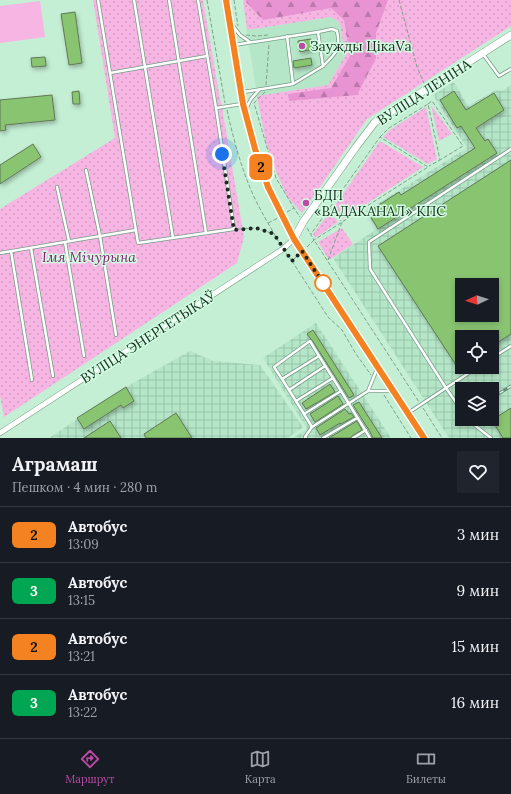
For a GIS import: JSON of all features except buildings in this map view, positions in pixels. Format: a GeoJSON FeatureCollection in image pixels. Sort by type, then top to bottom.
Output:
{"type":"FeatureCollection","features":[{"type":"Feature","properties":{"kind":"main road"},"geometry":{"type":"LineString","coordinates":[[226,0],[240,92],[255,149],[268,187],[294,239],[424,438]]}},
{"type":"Feature","properties":{"kind":"main road","name":"ВУЛІЦА ЛЕНІНА"},"geometry":{"type":"LineString","coordinates":[[294,239],[303,222],[375,122],[511,35]]}},
{"type":"Feature","properties":{"kind":"street","name":"ВУЛІЦА ЭНЕРГЕТЫКАЎ"},"geometry":{"type":"LineString","coordinates":[[0,432],[283,249],[294,239]]}},
{"type":"Feature","properties":{"kind":"lane"},"geometry":{"type":"LineString","coordinates":[[98,0],[138,243],[234,230],[198,0]]}},
{"type":"Feature","properties":{"kind":"lane"},"geometry":{"type":"LineString","coordinates":[[134,0],[173,238]]}},
{"type":"Feature","properties":{"kind":"lane"},"geometry":{"type":"LineString","coordinates":[[169,0],[206,233]]}},
{"type":"Feature","properties":{"kind":"lane"},"geometry":{"type":"LineString","coordinates":[[229,21],[237,32],[250,42]]}},
{"type":"Feature","properties":{"kind":"lane"},"geometry":{"type":"LineString","coordinates":[[233,45],[332,29],[337,31],[339,40],[336,53],[323,66],[293,84],[240,92]]}},
{"type":"Feature","properties":{"kind":"lane"},"geometry":{"type":"LineString","coordinates":[[318,32],[323,66]]}},
{"type":"Feature","properties":{"kind":"lane"},"geometry":{"type":"LineString","coordinates":[[287,36],[293,84]]}},
{"type":"Feature","properties":{"kind":"lane"},"geometry":{"type":"LineString","coordinates":[[483,54],[499,76],[511,69]]}},
{"type":"Feature","properties":{"kind":"lane"},"geometry":{"type":"LineString","coordinates":[[110,73],[207,56]]}},
{"type":"Feature","properties":{"kind":"lane"},"geometry":{"type":"LineString","coordinates":[[216,108],[244,108],[259,89]]}},
{"type":"Feature","properties":{"kind":"lane"},"geometry":{"type":"LineString","coordinates":[[455,401],[370,270],[368,242],[511,150]]}},
{"type":"Feature","properties":{"kind":"lane"},"geometry":{"type":"LineString","coordinates":[[86,170],[100,236],[116,335]]}},
{"type":"Feature","properties":{"kind":"lane"},"geometry":{"type":"LineString","coordinates":[[57,187],[69,241]]}},
{"type":"Feature","properties":{"kind":"lane"},"geometry":{"type":"LineString","coordinates":[[0,253],[136,230]]}},
{"type":"Feature","properties":{"kind":"lane"},"geometry":{"type":"LineString","coordinates":[[65,242],[84,356]]}},
{"type":"Feature","properties":{"kind":"lane"},"geometry":{"type":"LineString","coordinates":[[31,248],[53,376]]}},
{"type":"Feature","properties":{"kind":"lane"},"geometry":{"type":"LineString","coordinates":[[11,251],[32,380]]}},
{"type":"Feature","properties":{"kind":"lane"},"geometry":{"type":"LineString","coordinates":[[312,427],[274,367],[310,342],[370,438]]}},
{"type":"Feature","properties":{"kind":"lane"},"geometry":{"type":"LineString","coordinates":[[499,354],[511,346]]}},
{"type":"Feature","properties":{"kind":"lane"},"geometry":{"type":"LineString","coordinates":[[282,379],[319,356]]}},
{"type":"Feature","properties":{"kind":"lane"},"geometry":{"type":"LineString","coordinates":[[289,390],[325,366]]}},
{"type":"Feature","properties":{"kind":"lane"},"geometry":{"type":"LineString","coordinates":[[368,391],[377,367]]}},
{"type":"Feature","properties":{"kind":"lane"},"geometry":{"type":"LineString","coordinates":[[407,413],[467,374]]}},
{"type":"Feature","properties":{"kind":"lane"},"geometry":{"type":"LineString","coordinates":[[296,401],[333,378]]}},
{"type":"Feature","properties":{"kind":"lane"},"geometry":{"type":"LineString","coordinates":[[304,414],[341,391]]}},
{"type":"Feature","properties":{"kind":"lane"},"geometry":{"type":"LineString","coordinates":[[306,438],[312,427],[368,391],[393,391]]}},
{"type":"Feature","properties":{"kind":"lane"},"geometry":{"type":"LineString","coordinates":[[324,438],[357,418]]}},
{"type":"Feature","properties":{"kind":"lane"},"geometry":{"type":"LineString","coordinates":[[475,426],[491,438]]}},
{"type":"Feature","properties":{"kind":"lane"},"geometry":{"type":"LineString","coordinates":[[353,438],[366,430]]}},
{"type":"Feature","properties":{"kind":"path"},"geometry":{"type":"LineString","coordinates":[[207,0],[226,107],[237,152],[251,190],[268,224],[283,249],[328,317],[342,330],[356,354],[373,378]]}},
{"type":"Feature","properties":{"kind":"path"},"geometry":{"type":"LineString","coordinates":[[234,0],[240,35]]}},
{"type":"Feature","properties":{"kind":"path"},"geometry":{"type":"LineString","coordinates":[[400,0],[417,67],[426,90]]}},
{"type":"Feature","properties":{"kind":"path"},"geometry":{"type":"LineString","coordinates":[[246,35],[269,35],[265,92],[254,103],[276,178],[314,240],[442,438]]}},
{"type":"Feature","properties":{"kind":"path"},"geometry":{"type":"LineString","coordinates":[[292,261],[314,240],[428,166],[463,146],[432,101],[389,128],[380,137],[311,234]]}},
{"type":"Feature","properties":{"kind":"path"},"geometry":{"type":"LineString","coordinates":[[428,104],[440,160]]}},
{"type":"Feature","properties":{"kind":"path"},"geometry":{"type":"LineString","coordinates":[[380,137],[428,166]]}},
{"type":"Feature","properties":{"kind":"path"},"geometry":{"type":"LineString","coordinates":[[268,224],[294,208]]}},
{"type":"Feature","properties":{"kind":"path"},"geometry":{"type":"LineString","coordinates":[[329,208],[342,222]]}},
{"type":"Feature","properties":{"kind":"path"},"geometry":{"type":"LineString","coordinates":[[328,260],[342,222]]}},
{"type":"Feature","properties":{"kind":"path"},"geometry":{"type":"LineString","coordinates":[[234,230],[256,228],[274,234]]}},
{"type":"Feature","properties":{"kind":"path"},"geometry":{"type":"LineString","coordinates":[[381,391],[411,438]]}},
{"type":"Feature","properties":{"kind":"shaded area"},"geometry":{"type":"Polygon","coordinates":[[[331,17],[340,23],[345,56],[328,85],[257,96],[247,30],[331,17]]]}},
{"type":"Feature","properties":{"kind":"shaded area"},"geometry":{"type":"Polygon","coordinates":[[[454,82],[468,106],[496,90],[502,91],[511,85],[511,438],[449,438],[333,258],[377,229],[366,211],[467,148],[433,95],[454,82]]]}},
{"type":"Feature","properties":{"kind":"shaded area"},"geometry":{"type":"Polygon","coordinates":[[[316,323],[391,438],[293,438],[307,429],[263,358],[316,323]]]}},
{"type":"Feature","properties":{"kind":"shaded area"},"geometry":{"type":"Polygon","coordinates":[[[190,351],[213,361],[260,365],[303,427],[288,438],[49,438],[126,387],[190,351]]]}},
{"type":"Feature","properties":{"kind":"green space","name":"Імя Мічурына"},"geometry":{"type":"Polygon","coordinates":[[[93,0],[203,0],[244,237],[237,263],[4,417],[0,396],[0,209],[115,138],[93,0]]]}},
{"type":"Feature","properties":{"kind":"green space"},"geometry":{"type":"Polygon","coordinates":[[[243,0],[511,0],[511,26],[367,119],[302,213],[287,197],[276,171],[266,143],[257,96],[328,85],[345,56],[340,23],[331,17],[247,30],[243,0]]]}},
{"type":"Feature","properties":{"kind":"green space"},"geometry":{"type":"Polygon","coordinates":[[[246,0],[388,0],[376,33],[376,58],[357,95],[289,101],[288,94],[331,88],[350,56],[344,20],[331,8],[263,20],[246,2],[246,0]]]}},
{"type":"Feature","properties":{"kind":"green space"},"geometry":{"type":"Polygon","coordinates":[[[40,1],[45,37],[0,43],[0,6],[40,1]]]}},
{"type":"Feature","properties":{"kind":"green space"},"geometry":{"type":"Polygon","coordinates":[[[431,105],[452,134],[439,141],[431,105]]]}},
{"type":"Feature","properties":{"kind":"green space"},"geometry":{"type":"Polygon","coordinates":[[[426,107],[437,159],[428,164],[383,137],[390,130],[426,107]]]}},
{"type":"Feature","properties":{"kind":"green space"},"geometry":{"type":"Polygon","coordinates":[[[380,141],[423,167],[343,219],[333,208],[380,141]]]}},
{"type":"Feature","properties":{"kind":"green space"},"geometry":{"type":"Polygon","coordinates":[[[330,212],[338,222],[315,238],[313,234],[330,212]]]}},
{"type":"Feature","properties":{"kind":"green space"},"geometry":{"type":"Polygon","coordinates":[[[342,228],[353,244],[329,260],[318,242],[342,228]]]}},
{"type":"Feature","properties":{"kind":"railway"},"geometry":{"type":"LineString","coordinates":[[499,394],[511,386]]}},
{"type":"Feature","properties":{"kind":"bus line","name":"2"},"geometry":{"type":"LineString","coordinates":[[226,0],[243,104],[255,149],[268,187],[294,239],[424,438]]}},
{"type":"Feature","properties":{"kind":"place","name":"Заужды ЦікаVа"},"geometry":{"type":"Point","coordinates":[302,46]}},
{"type":"Feature","properties":{"kind":"place","name":"БДП «ВАДАКАНАЛ» КПС"},"geometry":{"type":"Point","coordinates":[306,203]}},
{"type":"Feature","properties":{"kind":"route"},"geometry":{"type":"LineString","coordinates":[[222,154],[234,230],[256,228],[274,234],[292,261],[302,251],[323,283]]}}]}
